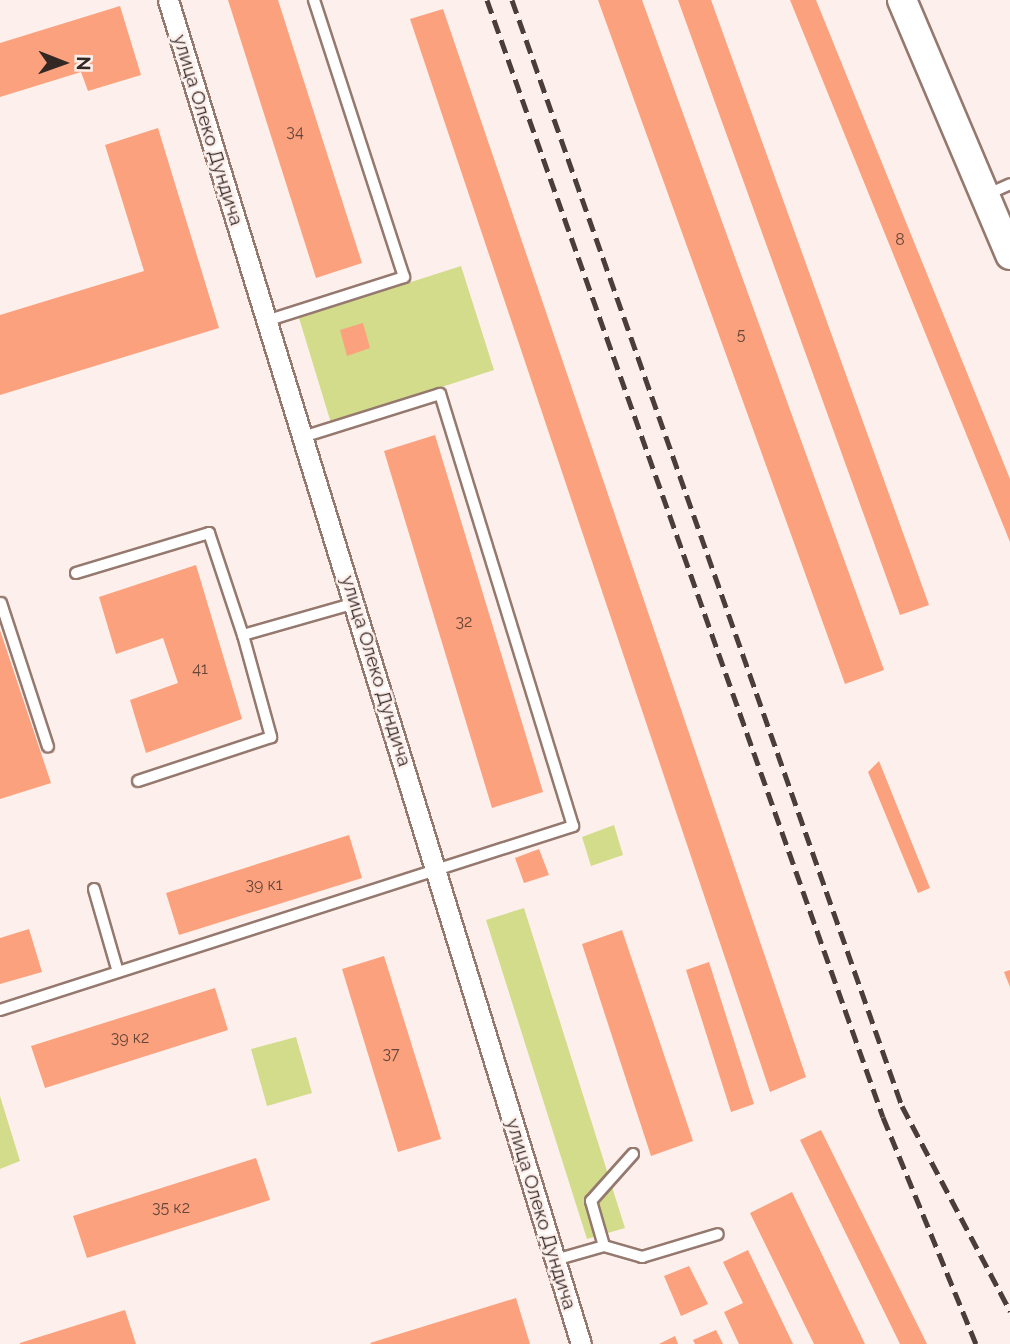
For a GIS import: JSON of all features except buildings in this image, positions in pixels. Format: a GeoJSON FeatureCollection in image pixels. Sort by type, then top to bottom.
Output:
{"type":"FeatureCollection","features":[{"type":"Feature","properties":{"kind":"street","name":"улица Олеко Дундича"},"geometry":{"type":"LineString","coordinates":[[168,0],[355,602],[580,1344]]}},
{"type":"Feature","properties":{"kind":"street"},"geometry":{"type":"LineString","coordinates":[[902,0],[997,190],[1010,256]]}},
{"type":"Feature","properties":{"kind":"lane"},"geometry":{"type":"LineString","coordinates":[[266,321],[404,277],[314,0]]}},
{"type":"Feature","properties":{"kind":"lane"},"geometry":{"type":"LineString","coordinates":[[0,1010],[573,826],[440,394],[303,437]]}},
{"type":"Feature","properties":{"kind":"lane"},"geometry":{"type":"LineString","coordinates":[[76,573],[209,533],[243,635],[271,737],[138,781]]}},
{"type":"Feature","properties":{"kind":"lane"},"geometry":{"type":"LineString","coordinates":[[0,602],[48,747]]}},
{"type":"Feature","properties":{"kind":"lane"},"geometry":{"type":"LineString","coordinates":[[243,635],[355,602]]}},
{"type":"Feature","properties":{"kind":"lane"},"geometry":{"type":"LineString","coordinates":[[94,889],[118,972]]}},
{"type":"Feature","properties":{"kind":"lane"},"geometry":{"type":"LineString","coordinates":[[604,1247],[591,1201],[633,1154]]}},
{"type":"Feature","properties":{"kind":"lane"},"geometry":{"type":"LineString","coordinates":[[555,1260],[604,1247],[642,1257],[718,1234]]}},
{"type":"Feature","properties":{"kind":"green space"},"geometry":{"type":"Polygon","coordinates":[[[461,266],[494,370],[331,423],[299,318],[461,266]]]}},
{"type":"Feature","properties":{"kind":"green space"},"geometry":{"type":"Polygon","coordinates":[[[614,825],[623,855],[591,866],[582,837],[614,825]]]}},
{"type":"Feature","properties":{"kind":"green space"},"geometry":{"type":"Polygon","coordinates":[[[524,908],[625,1228],[587,1239],[486,920],[524,908]]]}},
{"type":"Feature","properties":{"kind":"green space"},"geometry":{"type":"Polygon","coordinates":[[[296,1037],[312,1093],[267,1106],[251,1049],[296,1037]]]}},
{"type":"Feature","properties":{"kind":"green space"},"geometry":{"type":"Polygon","coordinates":[[[0,1096],[20,1161],[0,1169],[0,1096]]]}},
{"type":"Feature","properties":{"kind":"railway"},"geometry":{"type":"LineString","coordinates":[[487,0],[883,1117],[976,1344]]}},
{"type":"Feature","properties":{"kind":"railway"},"geometry":{"type":"LineString","coordinates":[[512,0],[902,1106],[1010,1311]]}}]}
